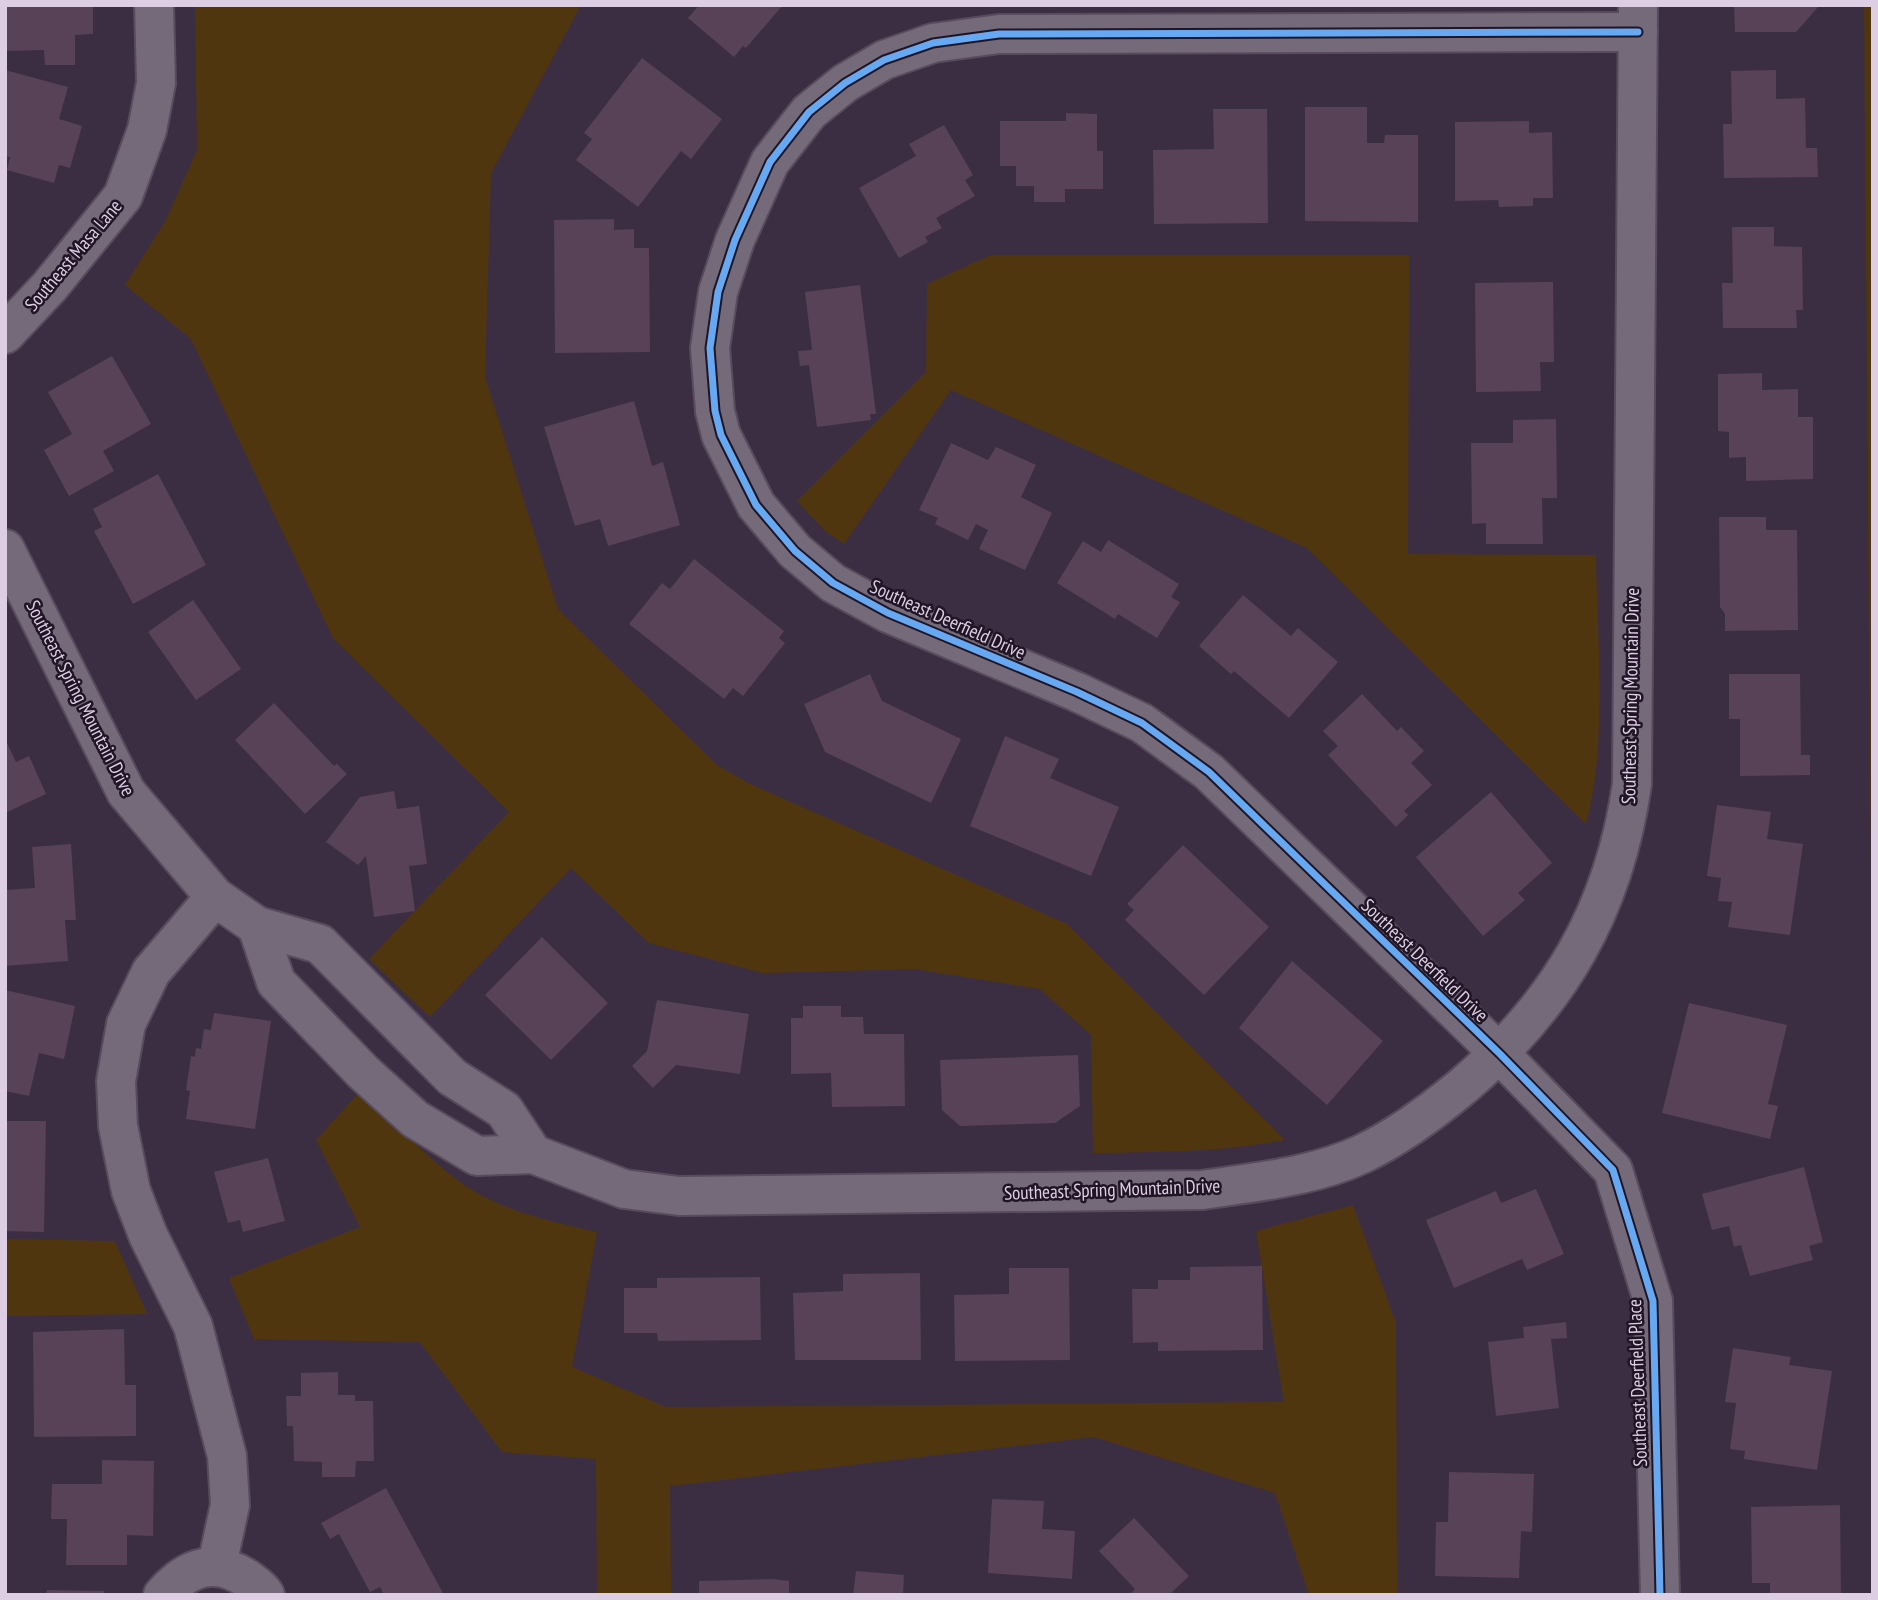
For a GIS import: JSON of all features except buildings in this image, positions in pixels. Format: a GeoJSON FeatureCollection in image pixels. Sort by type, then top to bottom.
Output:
{"type":"FeatureCollection","features":[{"type":"Feature","properties":{"kind":"street","name":"Southeast Masa Lane"},"geometry":{"type":"LineString","coordinates":[[5,334],[50,286],[123,196],[147,130],[156,83],[154,5]]}},
{"type":"Feature","properties":{"kind":"street","name":"Southeast Deerfield Drive"},"geometry":{"type":"LineString","coordinates":[[1500,1054],[1209,772],[1142,723],[1077,692],[888,613],[833,583],[794,551],[757,505],[721,435],[715,411],[710,348],[716,303],[735,240],[770,162],[809,112],[845,83],[884,60],[933,43],[999,34],[1638,18]]}},
{"type":"Feature","properties":{"kind":"street","name":"Southeast Spring Mountain Drive"},"geometry":{"type":"LineString","coordinates":[[257,926],[276,982],[363,1072],[415,1119],[477,1156],[533,1154],[576,1173],[625,1189],[679,1196],[1202,1189],[1280,1179],[1361,1154],[1436,1109],[1500,1054],[1542,1006],[1583,944],[1613,874],[1625,831],[1630,795],[1638,18]]}},
{"type":"Feature","properties":{"kind":"street","name":"Southeast Spring Mountain Drive"},"geometry":{"type":"LineString","coordinates":[[5,549],[126,792],[215,897],[257,926],[320,944],[452,1077],[504,1110],[533,1154]]}},
{"type":"Feature","properties":{"kind":"street"},"geometry":{"type":"LineString","coordinates":[[215,897],[151,972],[126,1024],[116,1081],[118,1126],[131,1191],[148,1235],[194,1326],[227,1456],[230,1505],[216,1565]]}},
{"type":"Feature","properties":{"kind":"street","name":"Southeast Deerfield Place"},"geometry":{"type":"LineString","coordinates":[[1500,1054],[1613,1170],[1653,1301],[1660,1595]]}},
{"type":"Feature","properties":{"kind":"street"},"geometry":{"type":"LineString","coordinates":[[163,1595],[179,1576],[216,1565],[236,1571],[265,1595]]}},
{"type":"Feature","properties":{"kind":"shaded area"},"geometry":{"type":"Polygon","coordinates":[[[195,5],[581,5],[491,173],[485,377],[558,609],[717,765],[748,783],[1067,924],[1285,1140],[1213,1149],[1093,1153],[1091,1035],[1040,989],[915,969],[763,973],[649,943],[571,868],[430,1017],[369,959],[509,812],[333,638],[191,339],[125,285],[166,220],[197,150],[195,5]]]}},
{"type":"Feature","properties":{"kind":"shaded area"},"geometry":{"type":"Polygon","coordinates":[[[1864,5],[1873,5],[1873,995],[1872,995],[1864,5]]]}},
{"type":"Feature","properties":{"kind":"shaded area"},"geometry":{"type":"Polygon","coordinates":[[[991,255],[1409,255],[1408,554],[1596,555],[1599,725],[1593,793],[1586,824],[1307,548],[951,390],[844,544],[825,531],[797,501],[926,372],[927,284],[991,255]]]}},
{"type":"Feature","properties":{"kind":"shaded area"},"geometry":{"type":"Polygon","coordinates":[[[361,1090],[431,1158],[472,1190],[524,1213],[597,1232],[572,1367],[666,1407],[1284,1402],[1256,1231],[1353,1205],[1396,1323],[1397,1595],[1309,1595],[1275,1493],[1094,1437],[670,1486],[671,1595],[597,1595],[596,1459],[502,1452],[420,1342],[254,1339],[229,1278],[360,1227],[316,1140],[361,1090]]]}},
{"type":"Feature","properties":{"kind":"shaded area"},"geometry":{"type":"Polygon","coordinates":[[[5,1239],[115,1241],[147,1314],[5,1316],[5,1239]]]}},
{"type":"Feature","properties":{"kind":"cycle path"},"geometry":{"type":"LineString","coordinates":[[1638,32],[999,34],[933,43],[884,60],[845,83],[809,112],[770,162],[735,240],[718,292],[710,348],[715,411],[721,435],[756,505],[795,551],[833,583],[888,613],[1077,692],[1142,723],[1209,772],[1500,1054],[1613,1170],[1653,1301],[1660,1595]]}}]}
